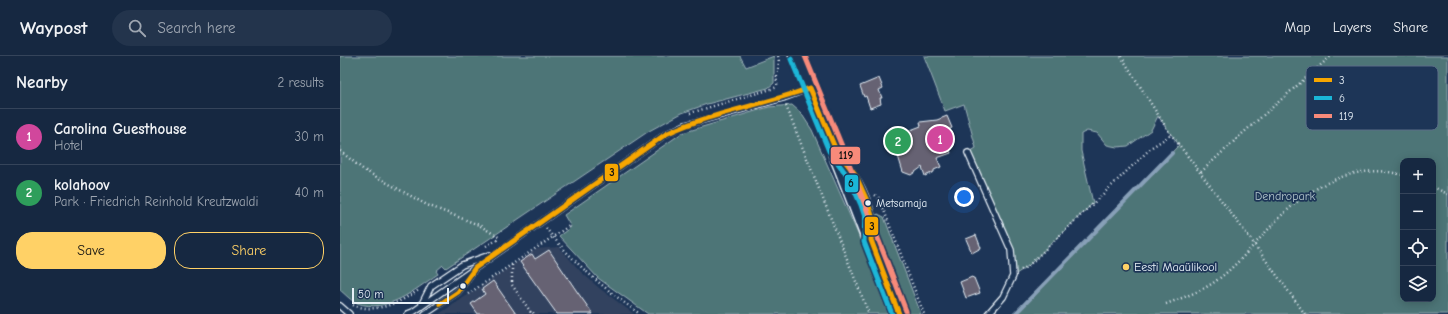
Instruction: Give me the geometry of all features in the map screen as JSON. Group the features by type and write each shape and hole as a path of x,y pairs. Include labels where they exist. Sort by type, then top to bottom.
{"main road":[{"path":"797,56 899,314"}],"lane":[{"path":"408,314 673,131 685,125 783,98 810,88"},
{"path":"968,153 1011,250 1013,276 1003,297 988,314"},
{"path":"421,306 432,286 462,265 498,252"},
{"path":"425,314 458,292 475,268"},
{"path":"340,306 350,314"}],"path":[{"path":"778,56 780,62 776,82 869,314"},
{"path":"1121,56 1171,135 1201,172 1305,314"},
{"path":"1320,66 1331,56"},
{"path":"1201,172 1306,78"},
{"path":"1013,276 1028,266 1152,146 1171,135"},
{"path":"340,151 370,174 427,204 479,225 500,238"},
{"path":"1166,304 1213,283 1230,269 1281,217 1304,196 1329,181 1350,174 1371,171 1388,171 1400,174"},
{"path":"1436,188 1448,194"},
{"path":"541,222 553,237 605,289 640,314"},
{"path":"463,295 469,294 569,226"},
{"path":"512,265 512,285 532,313"}],"shaded area":[{"path":"559,247 581,272 599,288 634,314 439,314 537,249"}],"green space":[{"path":"340,56 740,56 746,67 774,56 774,83 768,88 707,104 682,113 649,131 446,268 443,265 436,271 438,274 410,293 390,303 368,306 355,302 340,290"},
{"name":"Dendropark","path":"924,56 1448,56 1448,314 1015,314 1179,145 1158,116 1151,130 1128,146 1117,147 1107,145 1097,133 1087,131 1081,134 1081,151 1093,203 1028,266 1013,276 1011,250 968,153 976,148 964,104 945,111"},
{"path":"792,105 801,113 812,130 858,234 888,314 648,314 598,278 559,236 571,227 564,215 682,133 769,107"},
{"path":"878,214 884,217 921,314 907,314 883,251 875,216"}],"building":[{"path":"879,78 883,88 879,90 882,98 880,98 881,104 870,108 866,96 864,97 860,86"},
{"path":"947,116 952,128 943,132 951,153 937,158 941,167 925,176 922,167 911,175 903,172 898,152 913,146 908,131 921,126 920,122 937,120"},
{"path":"976,235 981,248 972,253 966,239"},
{"path":"549,250 593,314 557,314 520,262 532,254 535,259"},
{"path":"972,277 974,278 980,293 966,298 960,282"},
{"path":"493,281 516,314 478,314 471,304 485,294 482,289"}],"waterway":[{"path":"1015,314 1172,153"}],"transit line":[{"name":"119","path":"805,56 850,166 906,311"},
{"name":"6","path":"791,59 829,151 849,178 861,205 865,217 864,242 892,314"},
{"name":"3","path":"810,88 835,148 855,174 868,203 872,216 871,240 899,314"},
{"name":"3","path":"440,304 458,292 475,268 666,134 700,120 810,88"}],"place":[{"name":"Carolina Guesthouse","path":"940,139"},
{"name":"kolahoov","path":"898,141"},
{"name":"Metsamaja","path":"868,203"},
{"name":"Eesti Maaülikool","path":"1126,267"}]}
